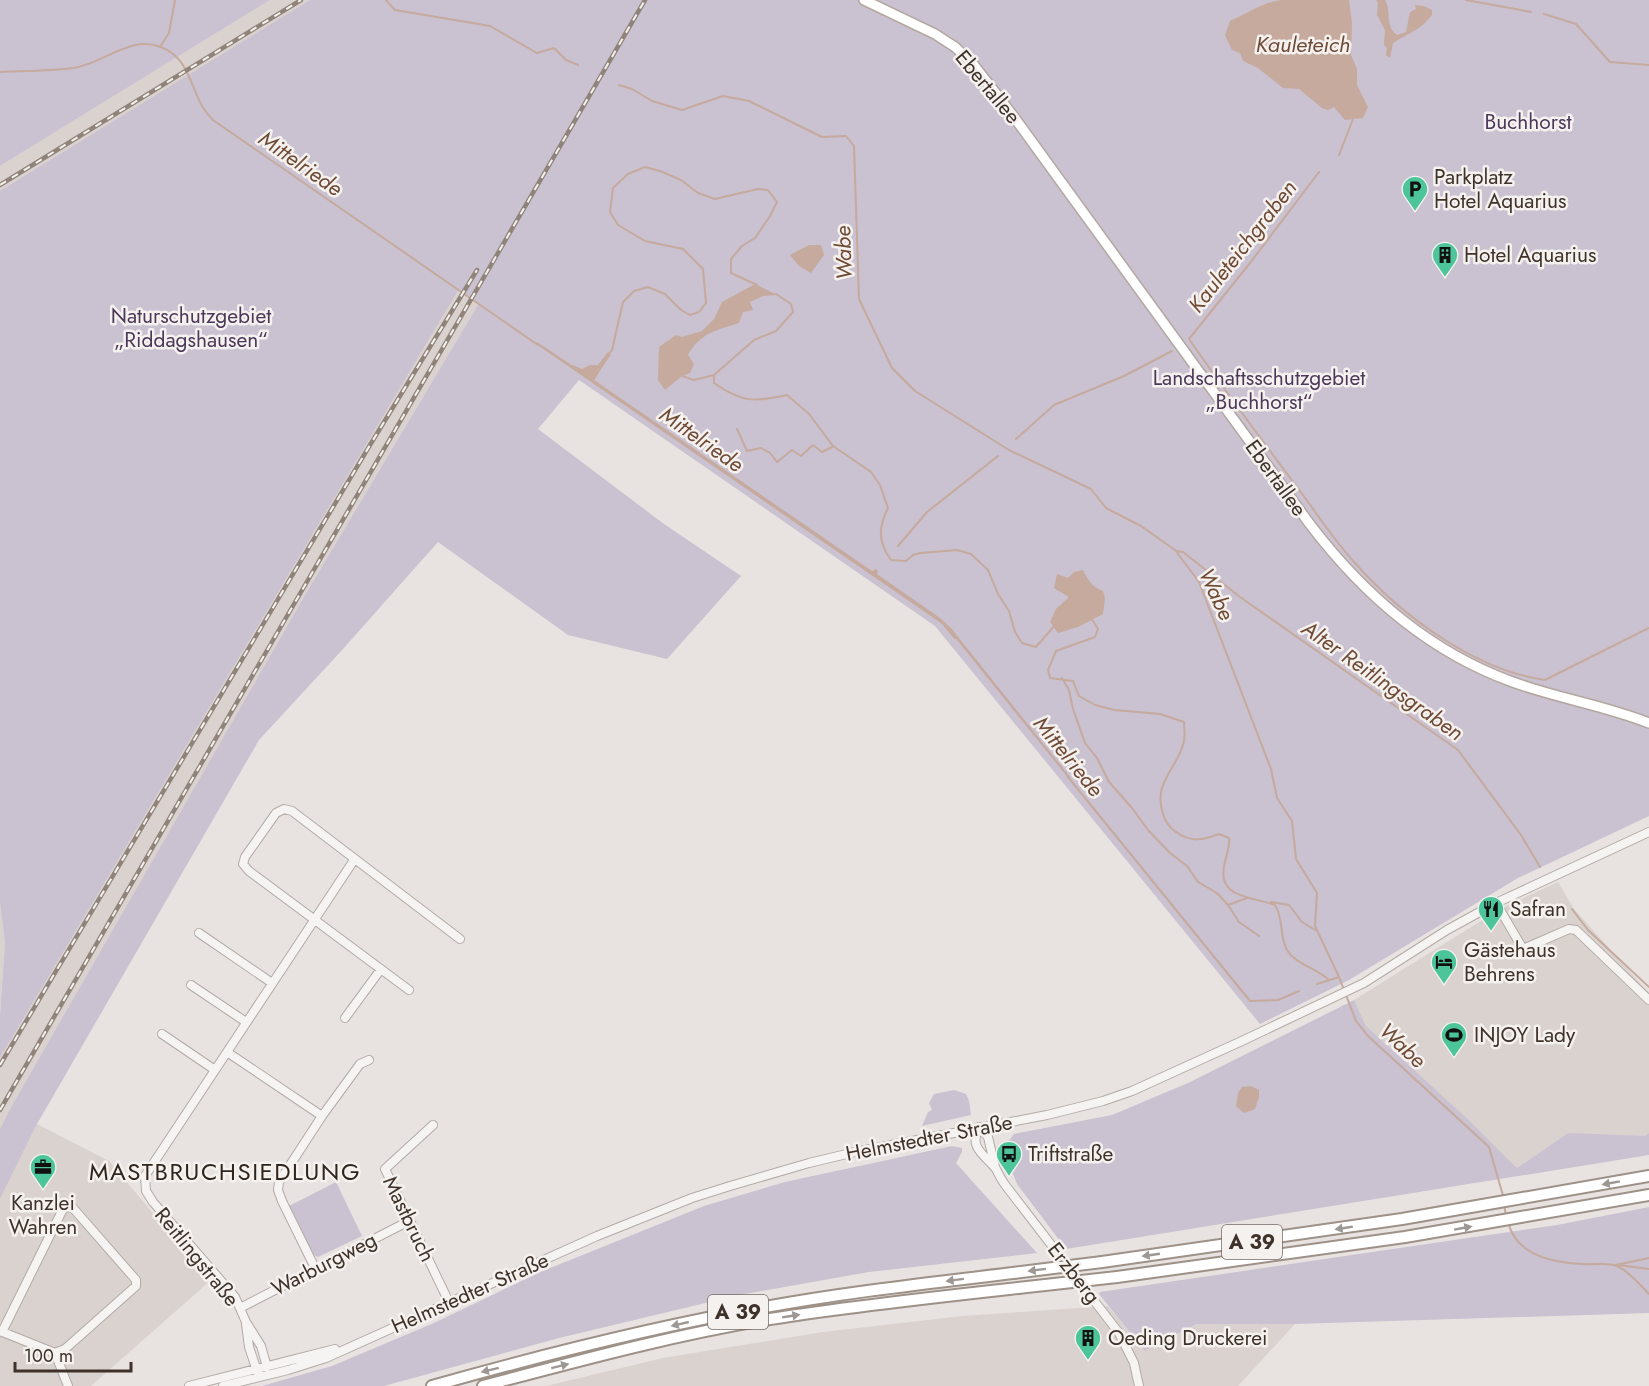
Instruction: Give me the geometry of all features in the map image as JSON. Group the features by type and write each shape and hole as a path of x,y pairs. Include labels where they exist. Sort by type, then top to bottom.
{"highway":[{"name":"A 39","path":"432,1386 626,1336 754,1309 847,1294 1102,1262 1402,1219 1649,1176"},
{"name":"A 39","path":"483,1386 629,1349 768,1320 849,1308 1117,1277 1405,1238 1649,1195"}],"main road":[{"name":"Ebertallee","path":"864,0 944,39 974,64 1309,523 1338,560 1375,598 1426,638 1483,670 1511,681 1615,710 1649,723"}],"street":[{"path":"409,990 249,871 243,864 245,857 276,813 284,809 292,812 460,939"},
{"name":"Helmstedter Straße","path":"223,1386 326,1358 348,1346 430,1312 597,1236 692,1198 809,1163 918,1138 1065,1111 1122,1094 1299,1015 1364,983 1496,903 1649,832"},
{"name":"Reitlingstraße","path":"267,1367 261,1346 226,1286 153,1202 145,1186 148,1170 354,860"},
{"path":"1496,903 1523,949 1569,929 1576,930 1649,1000"},
{"path":"198,933 272,983"},
{"path":"345,1018 381,969"},
{"path":"191,985 246,1022"},
{"path":"162,1034 214,1070"},
{"path":"227,1052 322,1116"},
{"path":"315,1268 282,1201 278,1190 279,1182 322,1116 360,1064 369,1060"},
{"name":"Mastbruch","path":"433,1125 385,1169 446,1296"},
{"name":"Erzberg","path":"995,1168 988,1137 980,1127 975,1134 976,1144 982,1155 995,1168 1006,1186 1119,1333 1131,1355 1139,1386"},
{"path":"69,1206 136,1280 136,1286 65,1349 55,1353 1,1331 63,1209 69,1206"},
{"name":"Warburgweg","path":"240,1308 409,1221"},
{"name":"Reitlingstraße","path":"246,1322 255,1370 261,1377"},
{"name":"Helmstedter Straße","path":"189,1386 348,1346"},
{"path":"55,1353 68,1386"},
{"path":"261,1377 267,1367"}],"shaded area":[{"path":"270,0 311,0 0,192 0,166"},
{"path":"631,0 570,150 305,595 0,1129 0,1058"},
{"path":"1558,882 1574,909 1649,993 1649,1141 1568,1133 1517,1168 1472,1123 1366,1026 1354,1000 1500,909"},
{"path":"0,902 5,943 0,1015"},
{"path":"37,1124 109,1161 210,1281 91,1386 0,1386 0,1199"},
{"path":"1108,1306 1145,1351 1196,1324 1295,1324 1238,1386 546,1386 663,1358 823,1332 962,1316"}],"green space":[{"path":"0,0 270,0 0,166"},
{"name":"Landschaftsschutzgebiet „Buchhorst“","path":"310,0 1649,0 1649,816 1518,878 1349,980 1260,1024 935,626 579,380 538,429 664,524 741,576 667,659 568,635 438,542 259,740 37,1124 0,1199 0,1129 13,1104 305,595 479,303 459,289 0,1058 0,1015 5,943 0,902 0,191"},
{"path":"1354,1000 1366,1026 1472,1123 1517,1168 1568,1133 1645,1136 1649,1133 1649,1155 1066,1249 1017,1184 1003,1148 1014,1134 1112,1115 1188,1083"},
{"path":"954,1090 966,1094 971,1115 922,1126 928,1112 932,1110 929,1103 934,1094"},
{"path":"952,1146 962,1148 956,1163 1037,1253 869,1272 739,1295 559,1338 384,1386 262,1386 332,1366 434,1323 538,1273 704,1206 785,1182"},
{"path":"336,1182 362,1236 318,1257 308,1248 289,1206"},
{"path":"1649,1207 1649,1313 1295,1324 1196,1324 1145,1351 1099,1294 1100,1292 1557,1225"}],"water":[{"name":"Kauleteich","path":"1281,0 1349,0 1352,24 1351,55 1357,69 1357,85 1368,107 1363,118 1345,120 1334,107 1328,110 1322,108 1299,89 1283,88 1258,68 1243,61 1240,53 1232,50 1225,35 1230,21 1261,6"},
{"path":"1376,0 1385,0 1389,23 1397,35 1406,32 1410,12 1416,9 1415,5 1432,10 1432,15 1424,24 1393,43 1390,58 1386,55 1385,30 1377,15"},
{"path":"809,245 821,245 824,255 811,273 799,266 790,255"},
{"path":"755,284 777,295 763,296 750,302 753,310 743,312 739,323 710,333 698,342 688,355 694,364 690,373 682,376 665,390 658,380 659,347 676,335 682,337 702,331 714,319 722,302"},
{"path":"537,342 570,364 582,369 590,365 598,365 608,352 611,355 594,380 872,571 876,569 877,574 940,618 951,628 1070,777 1069,779 949,630 536,344"},
{"path":"1083,570 1090,582 1103,591 1105,598 1103,614 1078,627 1058,633 1050,622 1056,609 1069,597 1054,588 1057,574 1068,578 1074,572"},
{"path":"1251,1086 1259,1090 1259,1097 1255,1109 1244,1113 1236,1106 1238,1093 1242,1087"}],"waterway":[{"path":"160,47 169,33 175,0"},
{"name":"Wabe","path":"386,0 395,10 490,26 537,53 554,48 566,60 578,65"},
{"name":"Kauleteichgraben","path":"1466,0 1531,12"},
{"name":"Kauleteichgraben","path":"1544,14 1576,24 1610,62 1649,65"},
{"name":"Mittelriede","path":"0,72 74,68 136,45 148,44 160,47 173,54 183,65 202,106 213,120 538,345"},
{"name":"Wabe","path":"619,85 632,89 652,101 682,110 723,96 749,101 822,137 846,136 854,146 859,299 892,368 915,391 1009,450 1091,489 1106,508 1141,526 1175,550 1199,582 1271,769 1277,798 1292,821 1296,859 1317,893 1315,926 1339,977 1356,1021 1368,1036 1489,1147 1504,1199"},
{"name":"Kauleteichgraben","path":"1339,155 1353,116"},
{"path":"608,355 612,350 623,302 634,291 648,287 665,294 681,310 690,315 699,312 706,303 703,269 683,249 645,241 618,225 610,212 613,188 628,174 645,167 660,171 681,180 698,193 715,199 758,189 768,190 777,202 770,216 755,238 742,246 731,259 731,273 757,285"},
{"path":"1319,172 1189,339 1228,393 1331,534 1373,583 1417,620 1466,652 1492,665 1545,680 1649,628"},
{"path":"682,376 694,380 714,375 754,340 776,331 793,312 791,304 776,294"},
{"name":"Kauleteichgraben","path":"1016,439 1054,405 1124,376 1172,351"},
{"path":"714,375 714,383 741,397 757,400 787,395 809,414 833,446 871,472 880,485 888,508 882,522 881,535 891,560 906,561 913,555 921,553 957,550 971,554 988,570 1022,643 1036,647 1055,625"},
{"path":"737,429 747,451 761,448 770,453 777,462 792,450 801,456 813,445 822,452 832,447"},
{"name":"Kauleteichgraben","path":"898,546 927,512 998,456"},
{"name":"Alter Reitlingsgraben","path":"1176,551 1183,552 1240,597 1458,750 1521,835 1540,867"},
{"path":"1091,618 1098,629 1095,637 1056,651 1048,670 1050,678 1073,681 1079,696 1095,705 1114,710 1160,714 1184,722 1184,742 1166,778 1161,794 1166,821 1169,826 1187,838 1202,839 1219,834 1229,838 1223,874 1225,883 1237,894 1275,905 1280,916 1287,950 1301,963 1329,980"},
{"name":"Mittelriede","path":"945,626 955,638"},
{"path":"1062,678 1069,690 1085,743 1097,758 1109,782 1148,830 1170,853 1187,866 1198,882 1217,893 1228,905 1247,898"},
{"name":"Mittelriede","path":"1068,777 1250,1001 1278,1000 1299,991"},
{"path":"1271,902 1289,905 1302,922 1317,931"},
{"path":"1228,905 1239,922 1259,936"},
{"name":"Alter Reitlingsgraben","path":"1572,909 1588,930 1649,987"},
{"name":"Mittelriede","path":"1317,984 1339,977"},
{"name":"Wabe","path":"1504,1204 1506,1216"},
{"name":"Wabe","path":"1508,1222 1512,1233 1527,1250 1560,1262 1617,1266 1649,1294"},
{"path":"1616,1265 1649,1258"},
{"path":"1618,1265 1649,1269"}],"railway":[{"path":"0,185 301,0"},
{"path":"0,1110 645,0"},
{"path":"0,1065 477,270"}],"place":[{"name":"Parkplatz Hotel Aquarius","path":"1415,212"},
{"name":"Hotel Aquarius","path":"1445,278"},
{"name":"Safran","path":"1491,932"},
{"name":"Gästehaus Behrens","path":"1444,985"},
{"name":"INJOY Lady","path":"1454,1058"},
{"name":"Triftstraße","path":"1009,1177"},
{"name":"Kanzlei Wahren","path":"43,1190"},
{"name":"Oeding Druckerei","path":"1088,1361"}],"district":[{"name":"MASTBRUCHSIEDLUNG","path":"225,1172"}],"park label":[{"name":"Buchhorst","path":"1528,122"},
{"name":"Naturschutzgebiet „Riddagshausen“","path":"191,328"}]}
